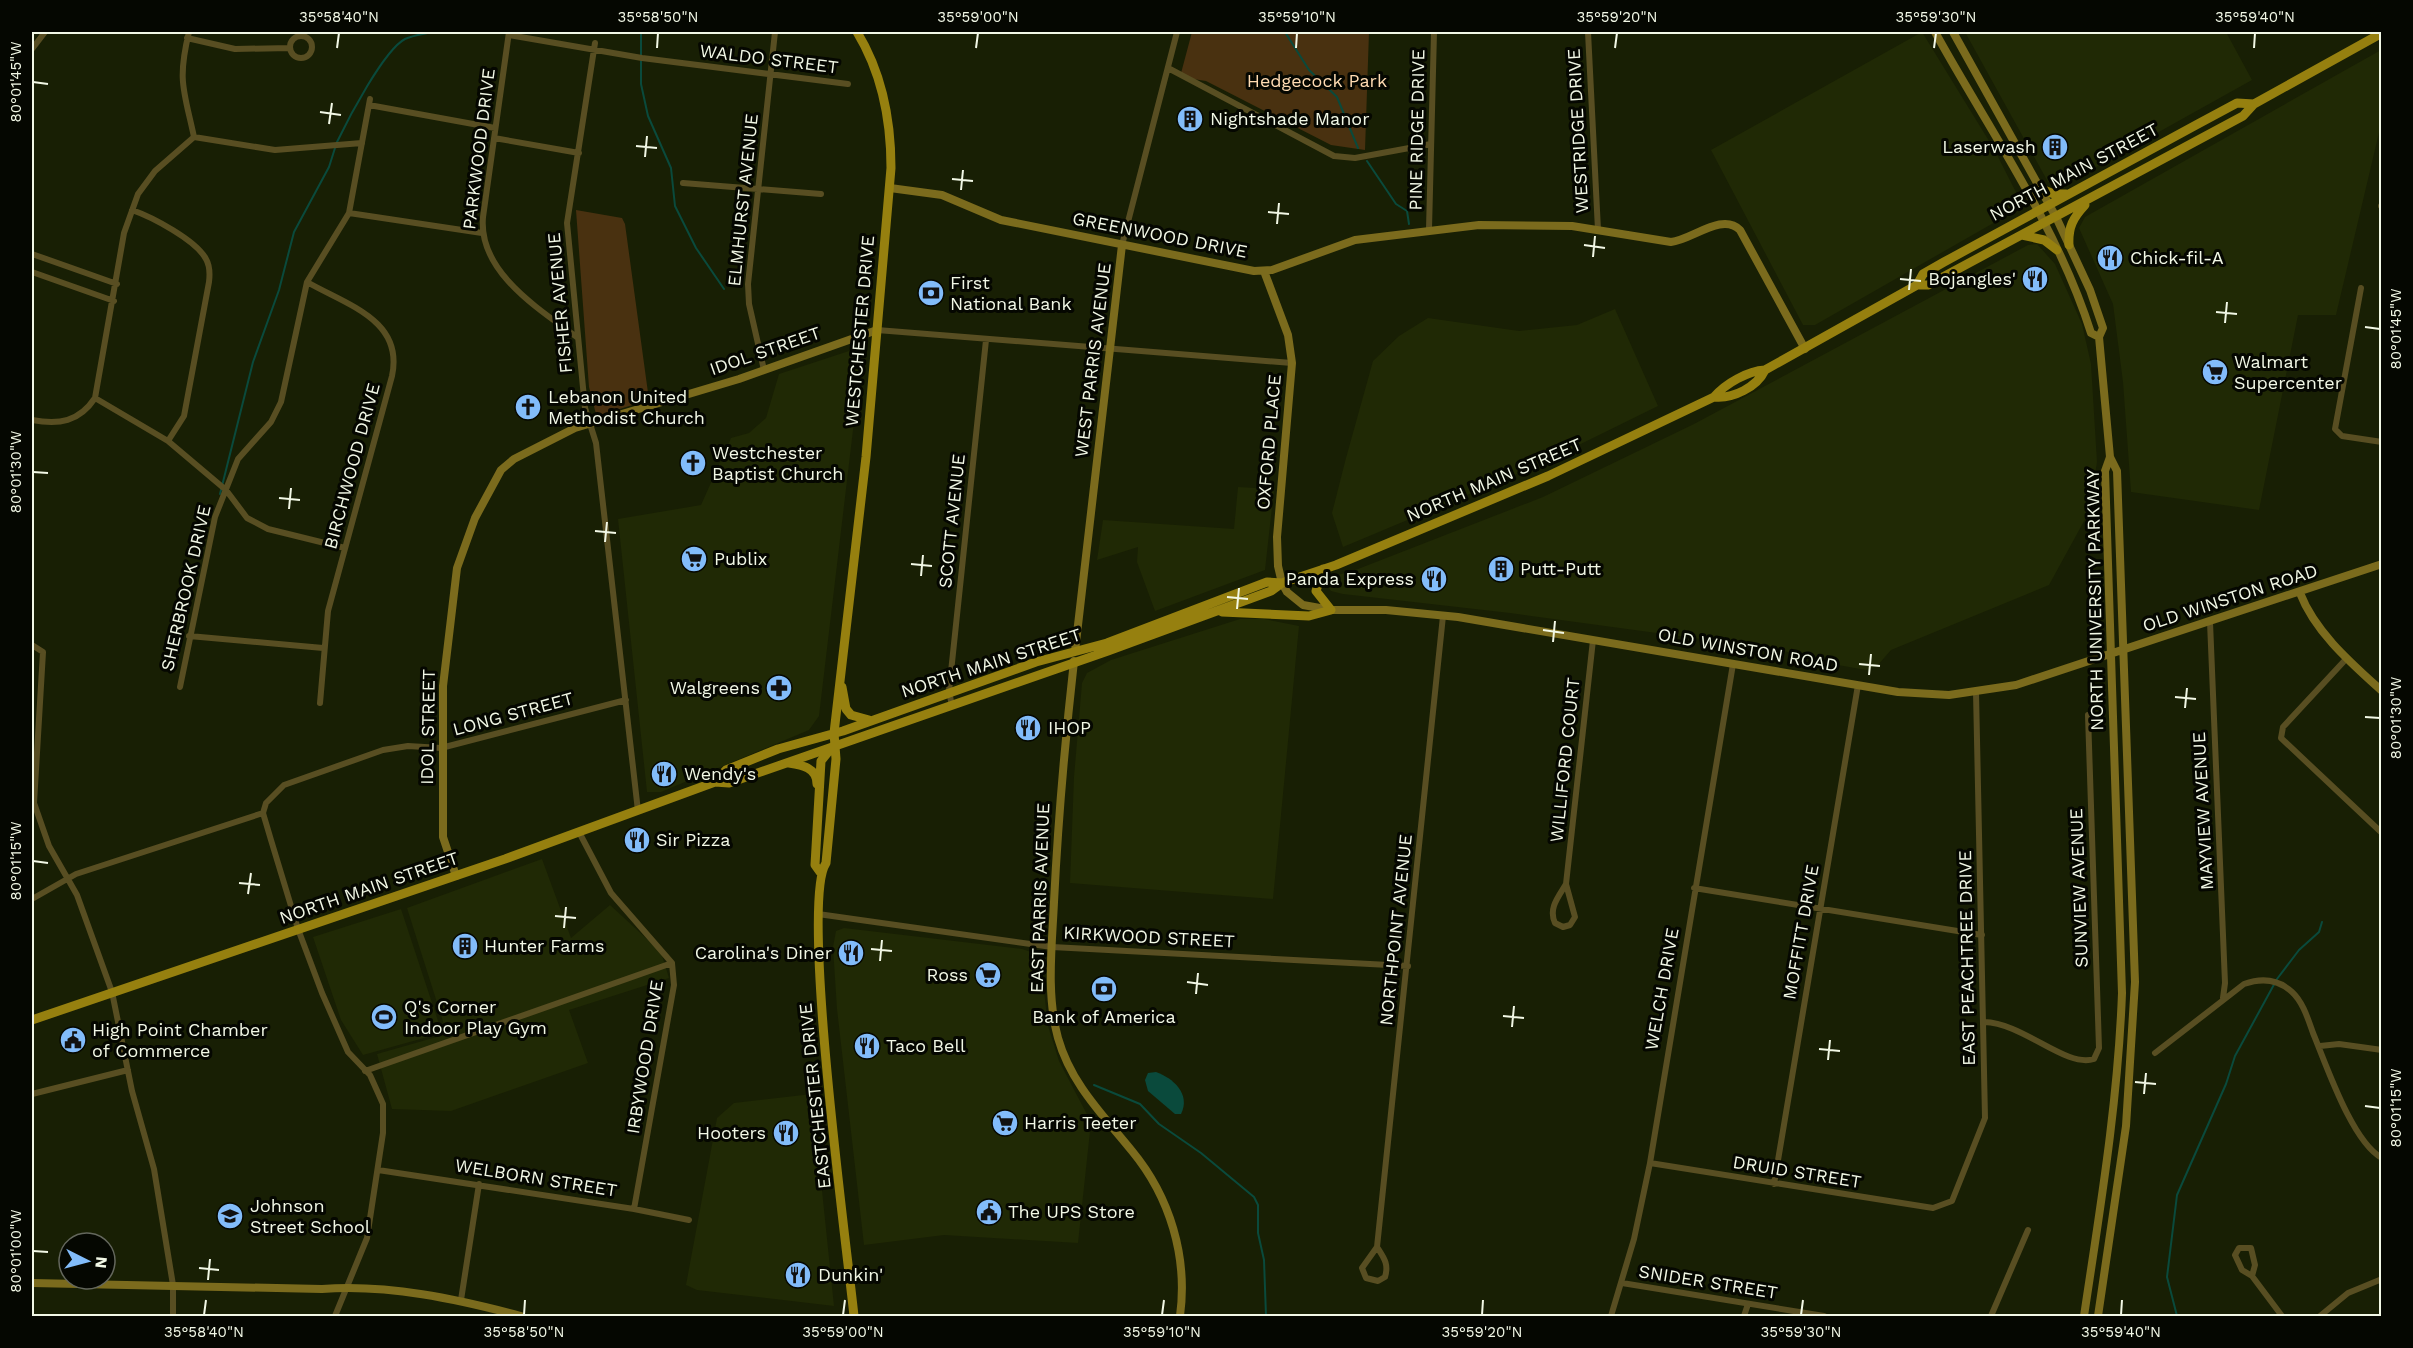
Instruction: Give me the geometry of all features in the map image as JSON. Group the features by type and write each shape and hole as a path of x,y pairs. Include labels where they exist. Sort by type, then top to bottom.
{"main road":[{"name":"WESTCHESTER DRIVE","path":"833,746 855,566 890,188 891,147 885,100 869,56 857,32"},
{"name":"NORTH MAIN STREET","path":"32,1020 456,876 715,782 729,783 1108,651 1271,591 1282,583 1323,569 1548,476 1714,396 1728,384 1805,349 1917,285 1928,285 2091,199 2243,116 2254,104 2382,33"},
{"name":"NORTH MAIN STREET","path":"1917,285 1923,274 2037,210 2237,103 2254,104"},
{"path":"2041,189 2055,195 2068,194"},
{"path":"2069,245 2068,231 2072,220 2091,199"},
{"path":"2019,235 2044,240 2057,250"},
{"path":"1943,277 1944,262"},
{"path":"1714,396 1727,398 1761,380 1761,370"},
{"path":"1727,398 1728,384"},
{"path":"1214,611 1308,616 1331,610 1316,591 1323,569"},
{"name":"NORTH MAIN STREET","path":"715,782 726,770 797,743 834,733 950,691 1107,643 1268,582 1282,583"},
{"path":"842,661 846,709 856,718 874,719"},
{"name":"EASTCHESTER DRIVE","path":"820,872 815,865 821,761 833,746"},
{"name":"EASTCHESTER DRIVE","path":"833,746 836,759 826,863 820,872 818,914 828,1073 854,1317"},
{"path":"786,763 804,765 815,773 818,804"}],"street":[{"path":"32,49 45,32"},
{"name":"ELMHURST AVENUE","path":"764,370 748,294 775,32"},
{"name":"WEST PARRIS AVENUE","path":"1074,661 1122,245 1177,32"},
{"name":"PINE RIDGE DRIVE","path":"1429,229 1434,32"},
{"name":"WESTRIDGE DRIVE","path":"1588,32 1598,230"},
{"path":"1935,32 2044,223 2072,278 2091,333 2099,337"},
{"path":"1953,32 2056,217 2099,314 2103,328 2099,337 2110,457"},
{"name":"WALDO STREET","path":"509,33 771,75 848,84"},
{"name":"PARKWOOD DRIVE","path":"509,33 495,128 482,233 483,242 516,289 578,338"},
{"path":"194,137 181,85 183,53 188,35 235,49 290,48"},
{"name":"FISHER AVENUE","path":"595,47 567,223 578,338 589,424 596,443 638,811"},
{"path":"1168,68 1334,156 1354,158 1431,144"},
{"name":"SHERBROOK DRIVE","path":"180,687 215,517 238,459 271,422 281,402 307,282 349,213 369,102 495,128"},
{"path":"194,137 276,150 362,143"},
{"path":"32,420 69,421 78,417 95,398 117,284 124,233 138,194 155,171 194,137"},
{"path":"494,138 579,153"},
{"path":"683,183 821,194"},
{"name":"GREENWOOD DRIVE","path":"890,188 942,195 1001,220 1264,271 1355,240 1429,229 1520,223 1598,230 1666,242 1688,238 1724,223 1731,224 1740,230 1805,349"},
{"path":"132,210 154,219 180,236 202,252 209,265 209,282 184,416 168,441"},
{"path":"349,213 482,233"},
{"path":"32,254 117,284"},
{"name":"OXFORD PLACE","path":"1264,271 1288,335 1292,363 1277,537 1278,566 1282,583"},
{"path":"32,272 114,301"},
{"name":"BIRCHWOOD DRIVE","path":"307,282 377,322 394,346 392,376 328,611 322,648 320,703"},
{"path":"2361,288 2335,429 2342,436 2382,442"},
{"name":"IDOL STREET","path":"456,876 443,837 441,748 443,686 457,568 475,518 501,470 514,459 574,428 764,370 877,330 1292,363"},
{"name":"SCOTT AVENUE","path":"952,706 950,691 986,340"},
{"path":"95,398 168,441 226,490 247,518 268,529 345,548"},
{"name":"NORTH UNIVERSITY PARKWAY","path":"2098,1317 2126,1126 2135,982 2117,471 2110,457"},
{"name":"NORTH UNIVERSITY PARKWAY","path":"2084,1317 2112,1131 2120,1047 2121,935 2105,471 2110,457"},
{"name":"OLD WINSTON ROAD","path":"1282,583 1287,592 1303,605 1331,610 1386,610 1443,616 1921,695 1976,692 2016,685 2382,564"},
{"path":"2300,592 2307,610 2347,658 2382,691"},
{"name":"NORTHPOINT AVENUE","path":"1377,1247 1385,1258 1387,1268 1385,1277 1374,1281 1366,1278 1362,1268 1377,1247 1443,616"},
{"name":"MAYVIEW AVENUE","path":"2210,622 2224,949 2223,998"},
{"path":"189,636 322,648"},
{"name":"WILLIFORD COURT","path":"1566,884 1554,903 1552,913 1555,923 1563,927 1570,925 1575,917 1566,884 1593,640"},
{"path":"33,646 43,652 34,803 49,846 77,895 112,992 128,1070 154,1169 173,1285 173,1317"},
{"path":"2347,658 2283,727 2281,738 2382,833"},
{"name":"EAST PARRIS AVENUE","path":"1074,661 1059,807 1052,946 1052,999 1058,1037 1078,1084 1137,1158 1165,1204 1175,1232 1180,1262 1182,1299 1180,1317"},
{"name":"WELCH DRIVE","path":"1611,1317 1622,1283 1650,1163 1694,888 1734,664"},
{"name":"MOFFITT DRIVE","path":"1774,1184 1858,685"},
{"name":"EAST PEACHTREE DRIVE","path":"1939,1208 1952,1201 1985,1118 1976,692"},
{"name":"LONG STREET","path":"263,813 266,804 280,788 383,750 408,746 441,748 626,700"},
{"name":"SUNVIEW AVENUE","path":"1984,1022 1998,1022 2015,1027 2058,1052 2085,1062 2094,1059 2099,1048 2088,715"},
{"path":"32,899 76,874 263,813 298,929 322,993 348,1052 365,1071 383,1104 383,1133 367,1238 335,1317"},
{"name":"IRBYWOOD DRIVE","path":"579,832 611,893 672,963 674,985 634,1209"},
{"path":"1694,888 1982,935"},
{"name":"KIRKWOOD STREET","path":"818,914 1052,946 1408,966"},
{"path":"365,1071 672,963"},
{"path":"2155,1053 2223,998 2244,984 2269,980 2282,985 2299,1000 2357,1130 2366,1145 2382,1158"},
{"path":"2320,1046 2339,1044 2382,1050"},
{"path":"32,1094 128,1070"},
{"name":"DRUID STREET","path":"1650,1163 1939,1208"},
{"name":"WELBORN STREET","path":"378,1170 479,1184 689,1220"},
{"path":"461,1300 479,1184"},
{"path":"1991,1317 2028,1230"},
{"path":"2252,1276 2254,1254 2251,1248 2239,1248 2235,1255 2238,1264 2252,1276 2282,1317"},
{"path":"2320,1317 2348,1293 2382,1279"},
{"path":"32,1283 321,1290 348,1287 461,1300 521,1317"},
{"name":"SNIDER STREET","path":"1622,1283 1824,1317"},
{"path":"1744,1317 1748,1304"}],"shaded area":[{"path":"1922,32 1994,149 2020,200 2018,209 1815,325 1803,325 1711,150"},
{"path":"1965,32 2226,32 2252,80 2062,186 2048,182"},
{"path":"2381,50 2381,124 2336,315 2298,315 2259,510 2131,492 2123,382 2113,304 2079,228 2085,217"},
{"path":"2037,244 2055,264 2082,324 2091,364 2097,462 2089,512 2049,585 1891,650 1877,666 1866,670 1821,662 1781,650 1510,613 1343,594 1331,591 1327,586 1328,578 1358,569 1543,497 1694,424 2028,245"},
{"path":"1615,309 1658,406 1534,467 1343,547 1332,513 1346,458 1373,361 1399,336 1428,318 1519,331 1577,325"},
{"path":"855,349 860,352 861,363 819,716 809,730 661,792 647,792 618,519 701,505 731,438 749,433 766,418 779,374"},
{"path":"1238,487 1274,489 1265,570 1155,611 1137,562 1138,547 1097,560 1103,520 1234,529"},
{"path":"1240,619 1264,619 1299,626 1273,899 1070,883 1074,777 1082,683 1087,673 1111,660"},
{"path":"542,859 571,938 610,905 661,952 669,978 569,1010 588,1063 451,1111 392,1109 377,1054 447,1034 407,908"},
{"path":"401,909 442,1033 363,1055 341,1020 313,937"},
{"path":"844,928 1022,949 1040,955 1048,1026 1059,1061 1091,1122 1078,1243 944,1235 864,1245 837,1009 833,947 836,931"},
{"path":"812,1094 834,1306 697,1290 686,1285 717,1118 734,1103"}],"green space":[{"name":"Hedgecock Park","path":"1192,32 1369,32 1365,150 1331,145 1206,81 1180,77"},
{"path":"576,210 622,218 625,224 649,400 603,414 596,414 589,387"}],"water":[{"path":"1156,1072 1168,1078 1179,1088 1184,1100 1181,1114 1175,1114 1148,1091 1145,1080 1148,1073"}],"waterway":[{"path":"337,142 367,86 396,46 405,39 432,32"},
{"path":"641,32 641,84 648,116 671,168 675,206 696,248 724,289"},
{"path":"1285,32 1309,70 1337,97 1358,148"},
{"path":"220,494 253,362 279,290 294,232 329,167 335,148"},
{"path":"1367,161 1396,204 1407,211 1409,224"},
{"path":"2177,1316 2167,1277 2177,1195 2226,1084 2235,1056 2277,979 2299,950 2319,932 2322,922"},
{"path":"1094,1085 1140,1104 1159,1124 1201,1153 1254,1197 1258,1205 1258,1233 1264,1260 1266,1316"}],"place":[{"name":"Nightshade Manor","path":"1190,119"},
{"name":"Laserwash","path":"2055,147"},
{"name":"Chick-fil-A","path":"2110,258"},
{"name":"Bojangles'","path":"2035,279"},
{"name":"First National Bank","path":"931,293"},
{"name":"Walmart Supercenter","path":"2215,372"},
{"name":"Lebanon United Methodist Church","path":"528,407"},
{"name":"Westchester Baptist Church","path":"693,463"},
{"name":"Publix","path":"694,559"},
{"name":"Putt-Putt","path":"1501,569"},
{"name":"Panda Express","path":"1434,579"},
{"name":"Walgreens","path":"779,688"},
{"name":"IHOP","path":"1028,728"},
{"name":"Wendy's","path":"664,774"},
{"name":"Sir Pizza","path":"637,840"},
{"name":"Hunter Farms","path":"465,946"},
{"name":"Carolina's Diner","path":"851,953"},
{"name":"Ross","path":"988,975"},
{"name":"Bank of America","path":"1104,989"},
{"name":"Q's Corner Indoor Play Gym","path":"384,1017"},
{"name":"High Point Chamber of Commerce","path":"73,1040"},
{"name":"Taco Bell","path":"867,1046"},
{"name":"Harris Teeter","path":"1005,1123"},
{"name":"Hooters","path":"786,1133"},
{"name":"The UPS Store","path":"989,1212"},
{"name":"Johnson Street School","path":"230,1216"},
{"name":"Dunkin'","path":"798,1275"}]}
